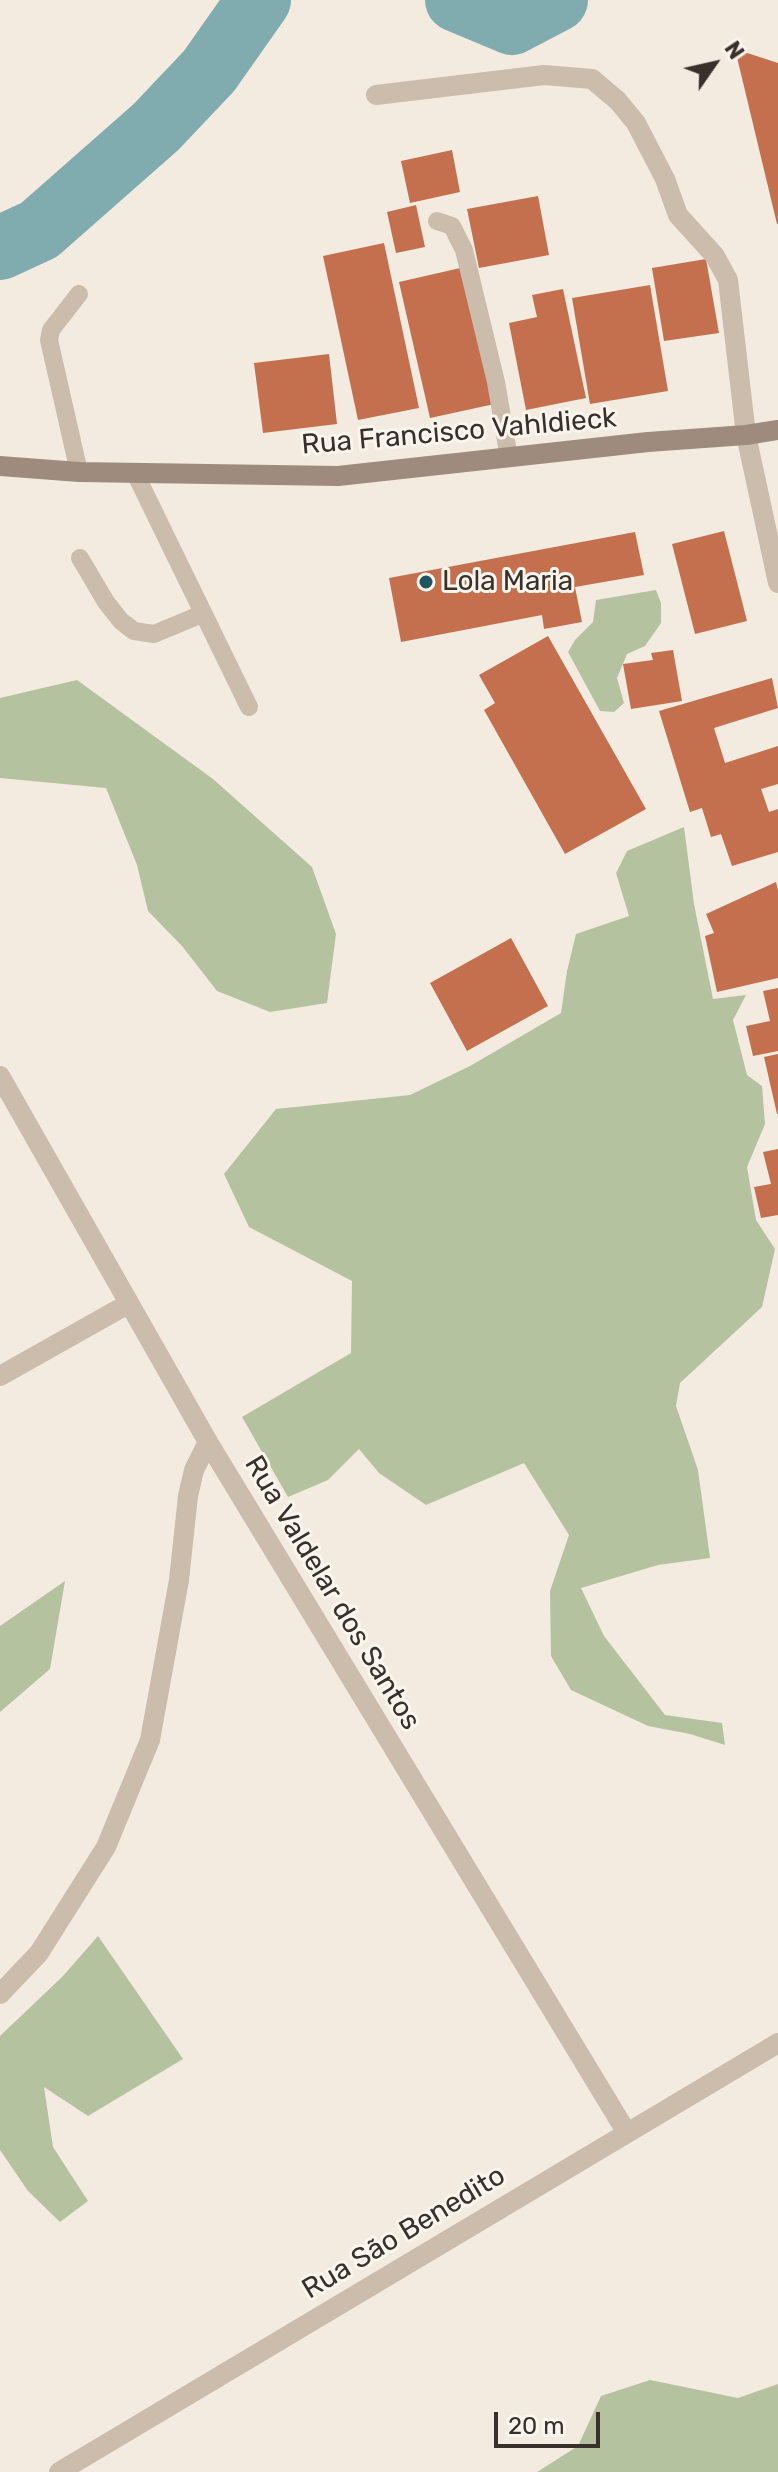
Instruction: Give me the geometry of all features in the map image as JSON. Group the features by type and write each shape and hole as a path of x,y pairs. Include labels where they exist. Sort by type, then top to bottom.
{"main road":[{"name":"Rua Francisco Vahldieck","path":"0,466 79,472 338,476 778,430"}],"street":[{"path":"376,95 544,75 592,79 618,101 646,137 678,215 715,256 728,280 746,435 778,583"},
{"name":"Rua Valdelar dos Santos","path":"0,1076 208,1442 627,2133"},
{"path":"0,1376 128,1304"},
{"path":"0,1994 39,1953 106,1847 150,1740 179,1580 188,1496 194,1470 208,1442"},
{"name":"Rua São Benedito","path":"59,2472 778,2043"}],"lane":[{"path":"437,221 452,226 464,250 496,382 509,458"},
{"path":"79,294 51,330 49,340 79,472"},
{"path":"135,473 249,707"},
{"path":"80,558 106,602 121,621 134,631 154,634 202,614"}],"green space":[{"path":"656,590 661,603 661,623 645,646 627,654 617,678 624,703 614,712 600,711 568,652 593,622 596,600"},
{"path":"77,680 213,779 312,867 336,934 327,1003 270,1012 217,991 182,946 148,911 137,865 106,788 0,778 0,698"},
{"path":"684,827 694,904 713,999 746,995 733,1020 747,1075 762,1086 765,1124 747,1167 756,1220 775,1249 762,1307 680,1383 676,1406 698,1470 710,1558 658,1565 581,1588 604,1636 665,1715 722,1723 725,1745 648,1726 571,1690 551,1656 550,1591 569,1535 524,1463 426,1505 379,1473 359,1449 328,1480 288,1497 242,1417 351,1353 352,1281 249,1227 224,1174 276,1109 410,1095 470,1066 561,1013 576,934 629,916 616,873 627,851"},
{"path":"65,1581 50,1669 0,1712 0,1626"},
{"path":"98,1936 183,2059 88,2116 44,2087 53,2147 88,2201 60,2222 28,2191 0,2150 0,2036 63,1976"},
{"path":"650,2380 738,2398 778,2384 778,2472 537,2472 578,2446 601,2396"}],"building":[{"path":"735,49 778,63 778,224 777,224"},
{"path":"452,150 460,192 410,203 401,161"},
{"path":"538,196 549,255 479,268 467,209"},
{"path":"416,205 425,247 396,253 387,212"},
{"path":"384,243 419,408 358,420 323,256"},
{"path":"706,259 719,333 664,341 652,268"},
{"path":"469,266 499,403 430,418 399,282"},
{"path":"650,285 668,391 590,404 572,298"},
{"path":"563,289 586,398 526,410 509,323 537,317 532,295"},
{"path":"329,354 337,424 263,433 254,363"},
{"path":"724,531 747,621 695,634 672,544"},
{"path":"635,532 644,575 575,587 582,622 544,629 542,615 401,642 389,578"},
{"path":"548,636 646,809 565,854 484,710 495,703 479,675"},
{"path":"673,650 682,701 631,709 623,664 653,660 651,653"},
{"path":"772,678 778,708 714,728 725,763 778,746 778,784 761,789 769,812 778,809 778,852 732,866 721,834 711,837 702,808 690,812 659,711"},
{"path":"776,882 778,978 717,992 705,936 714,933 706,914"},
{"path":"511,938 548,1006 467,1051 430,983"},
{"path":"778,988 778,1051 753,1056 746,1026 770,1021 763,991"},
{"path":"778,1054 778,1114 777,1114 764,1057"},
{"path":"778,1149 778,1215 761,1218 754,1187 771,1184 763,1152"}],"waterway":[{"path":"0,248 39,230 156,127 209,71 259,0"},
{"path":"457,0 512,23 556,0"}],"place":[{"name":"Lola Maria","path":"426,582"}]}
